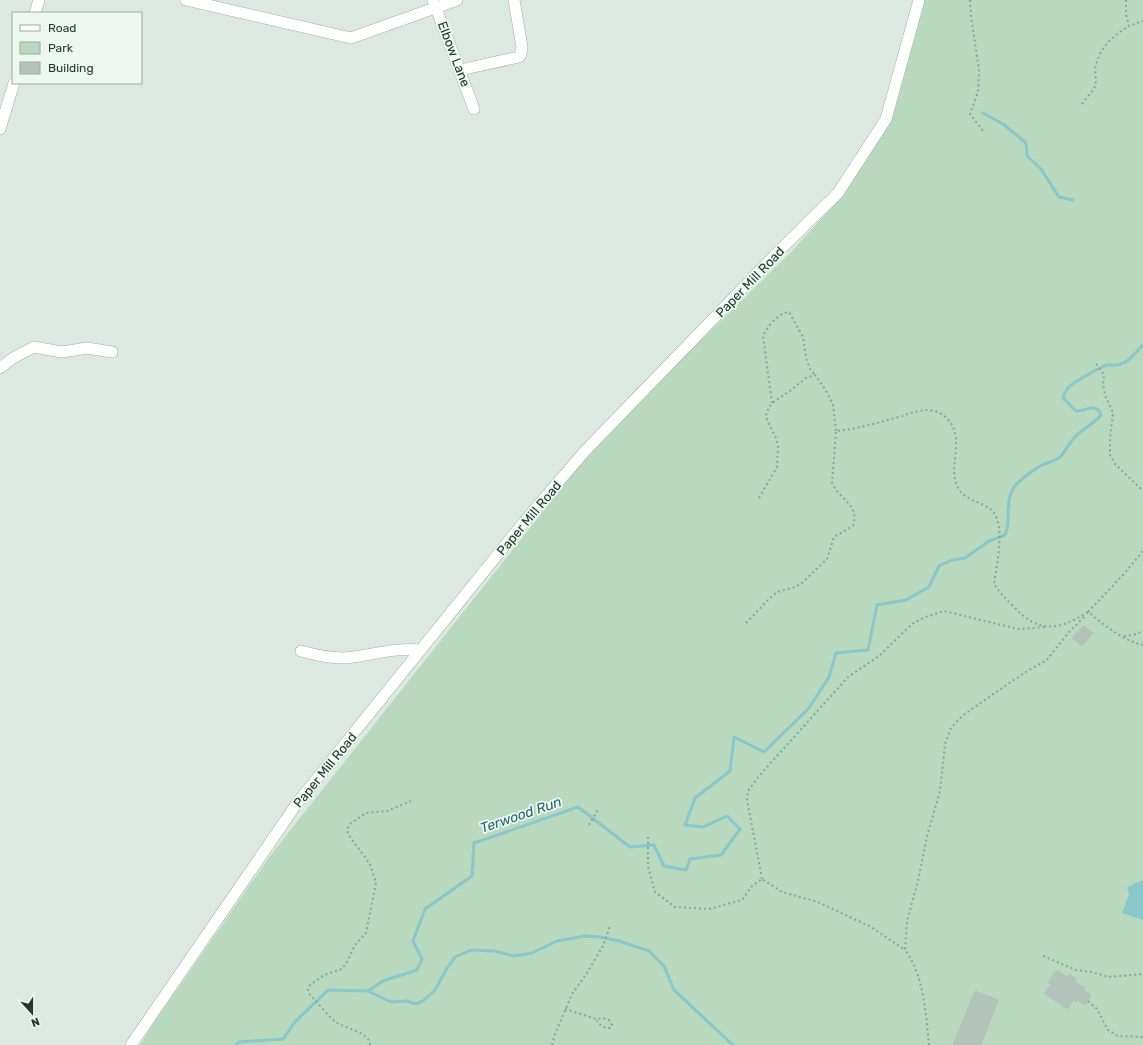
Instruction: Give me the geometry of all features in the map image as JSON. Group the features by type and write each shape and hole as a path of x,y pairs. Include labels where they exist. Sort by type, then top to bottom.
{"street":[{"path":"35,12 39,0"},
{"path":"186,0 351,38 435,4 458,0"},
{"path":"460,70 519,57 522,47 514,0"},
{"name":"Paper Mill Road","path":"131,1045 298,802 524,522 585,451 773,257 838,193 886,119 919,0"},
{"name":"Elbow Lane","path":"435,4 474,109"},
{"path":"0,129 14,84"},
{"path":"0,368 13,358 34,347 62,352 87,348 112,352"},
{"path":"301,651 326,657 344,658 398,649 421,650"}],"path":[{"path":"970,0 979,70 978,92 970,114 984,132"},
{"path":"1126,0 1126,14 1129,26"},
{"path":"1082,104 1095,86 1095,66 1098,58 1110,39 1129,26 1143,20"},
{"path":"746,623 769,598 777,592 795,588 827,560 834,537 853,526 856,519 854,511 834,489 832,483 836,431 833,404 825,388 810,369 806,358 803,337 789,312 783,312 766,329 763,336 772,403"},
{"path":"1096,364 1104,375 1103,384 1105,395 1113,413 1110,438 1110,455 1115,464 1143,491"},
{"path":"759,498 777,467 778,446 776,438 767,420 766,413 772,403 806,378 815,375"},
{"path":"836,431 852,429 916,411 929,410 947,416 953,427 956,440 954,469 956,482 961,492 967,497 991,509 998,520 1000,528 994,584 999,592 1027,620 1046,627"},
{"path":"905,950 907,921 918,881 927,836 940,791 945,744 951,728 967,712 1024,673 1047,660 1069,632 1123,576 1143,551"},
{"path":"929,1045 923,998 911,959 905,950 866,924 818,902 782,892 762,879 747,800 748,791 759,776 848,677 879,656 912,624 923,618 944,611 1018,629 1067,624 1088,612"},
{"path":"1088,612 1104,625 1123,637 1143,645"},
{"path":"1123,637 1143,631"},
{"path":"370,1045 371,1043 367,1036 335,1022 310,995 308,990 310,985 324,975 342,969 355,945 366,933 376,883 370,864 348,834 347,829 351,823 366,813 387,811 411,801"},
{"path":"589,824 599,808"},
{"path":"648,837 648,866 655,892 675,907 709,909 742,900 752,886 762,879"},
{"path":"552,1045 555,1034 572,994 603,946 610,926"},
{"path":"1043,956 1076,970 1109,976 1143,974"},
{"path":"1088,1001 1096,1009 1108,1030 1118,1036 1143,1037"},
{"path":"566,1009 596,1019 603,1018 609,1020 612,1025 610,1028 604,1028 596,1019"}],"green space":[{"path":"924,0 1143,0 1143,1045 140,1045 153,1024 273,852 575,471 660,380 791,252 843,195 892,119"}],"water":[{"path":"1143,880 1143,920 1122,913 1129,895 1127,887"}],"building":[{"path":"1083,626 1093,633 1082,646 1072,638"},
{"path":"1057,970 1067,977 1070,974 1076,979 1074,981 1085,988 1083,990 1091,995 1085,1005 1077,1000 1076,1002 1073,1000 1067,1009 1044,993 1051,985 1048,982"},
{"path":"975,991 998,1000 981,1045 953,1045"}],"waterway":[{"path":"983,113 1003,124 1026,143 1027,156 1041,169 1059,197 1073,200"},
{"name":"Terwood Run","path":"236,1045 239,1042 283,1039 295,1022 328,990 368,991 383,981 417,970 422,959 413,941 425,909 472,876 474,843 578,807 630,847 654,845 664,866 686,870 690,859 721,855 740,829 727,816 703,827 685,825 695,798 730,771 734,737 764,752 809,708 829,677 836,653 868,650 877,605 906,600 929,587 939,566 952,560 965,558 989,541 1005,535 1008,523 1009,499 1014,487 1040,466 1060,457 1075,437 1101,415 1099,411 1094,408 1076,411 1063,398 1064,394 1073,383 1104,366 1116,365 1128,361 1143,345"},
{"path":"368,991 391,1002 407,1001 415,1004 423,1001 435,990 455,957 471,950 494,951 514,956 532,953 557,941 585,936 600,937 619,941 649,951 664,966 674,990 733,1045"}]}
